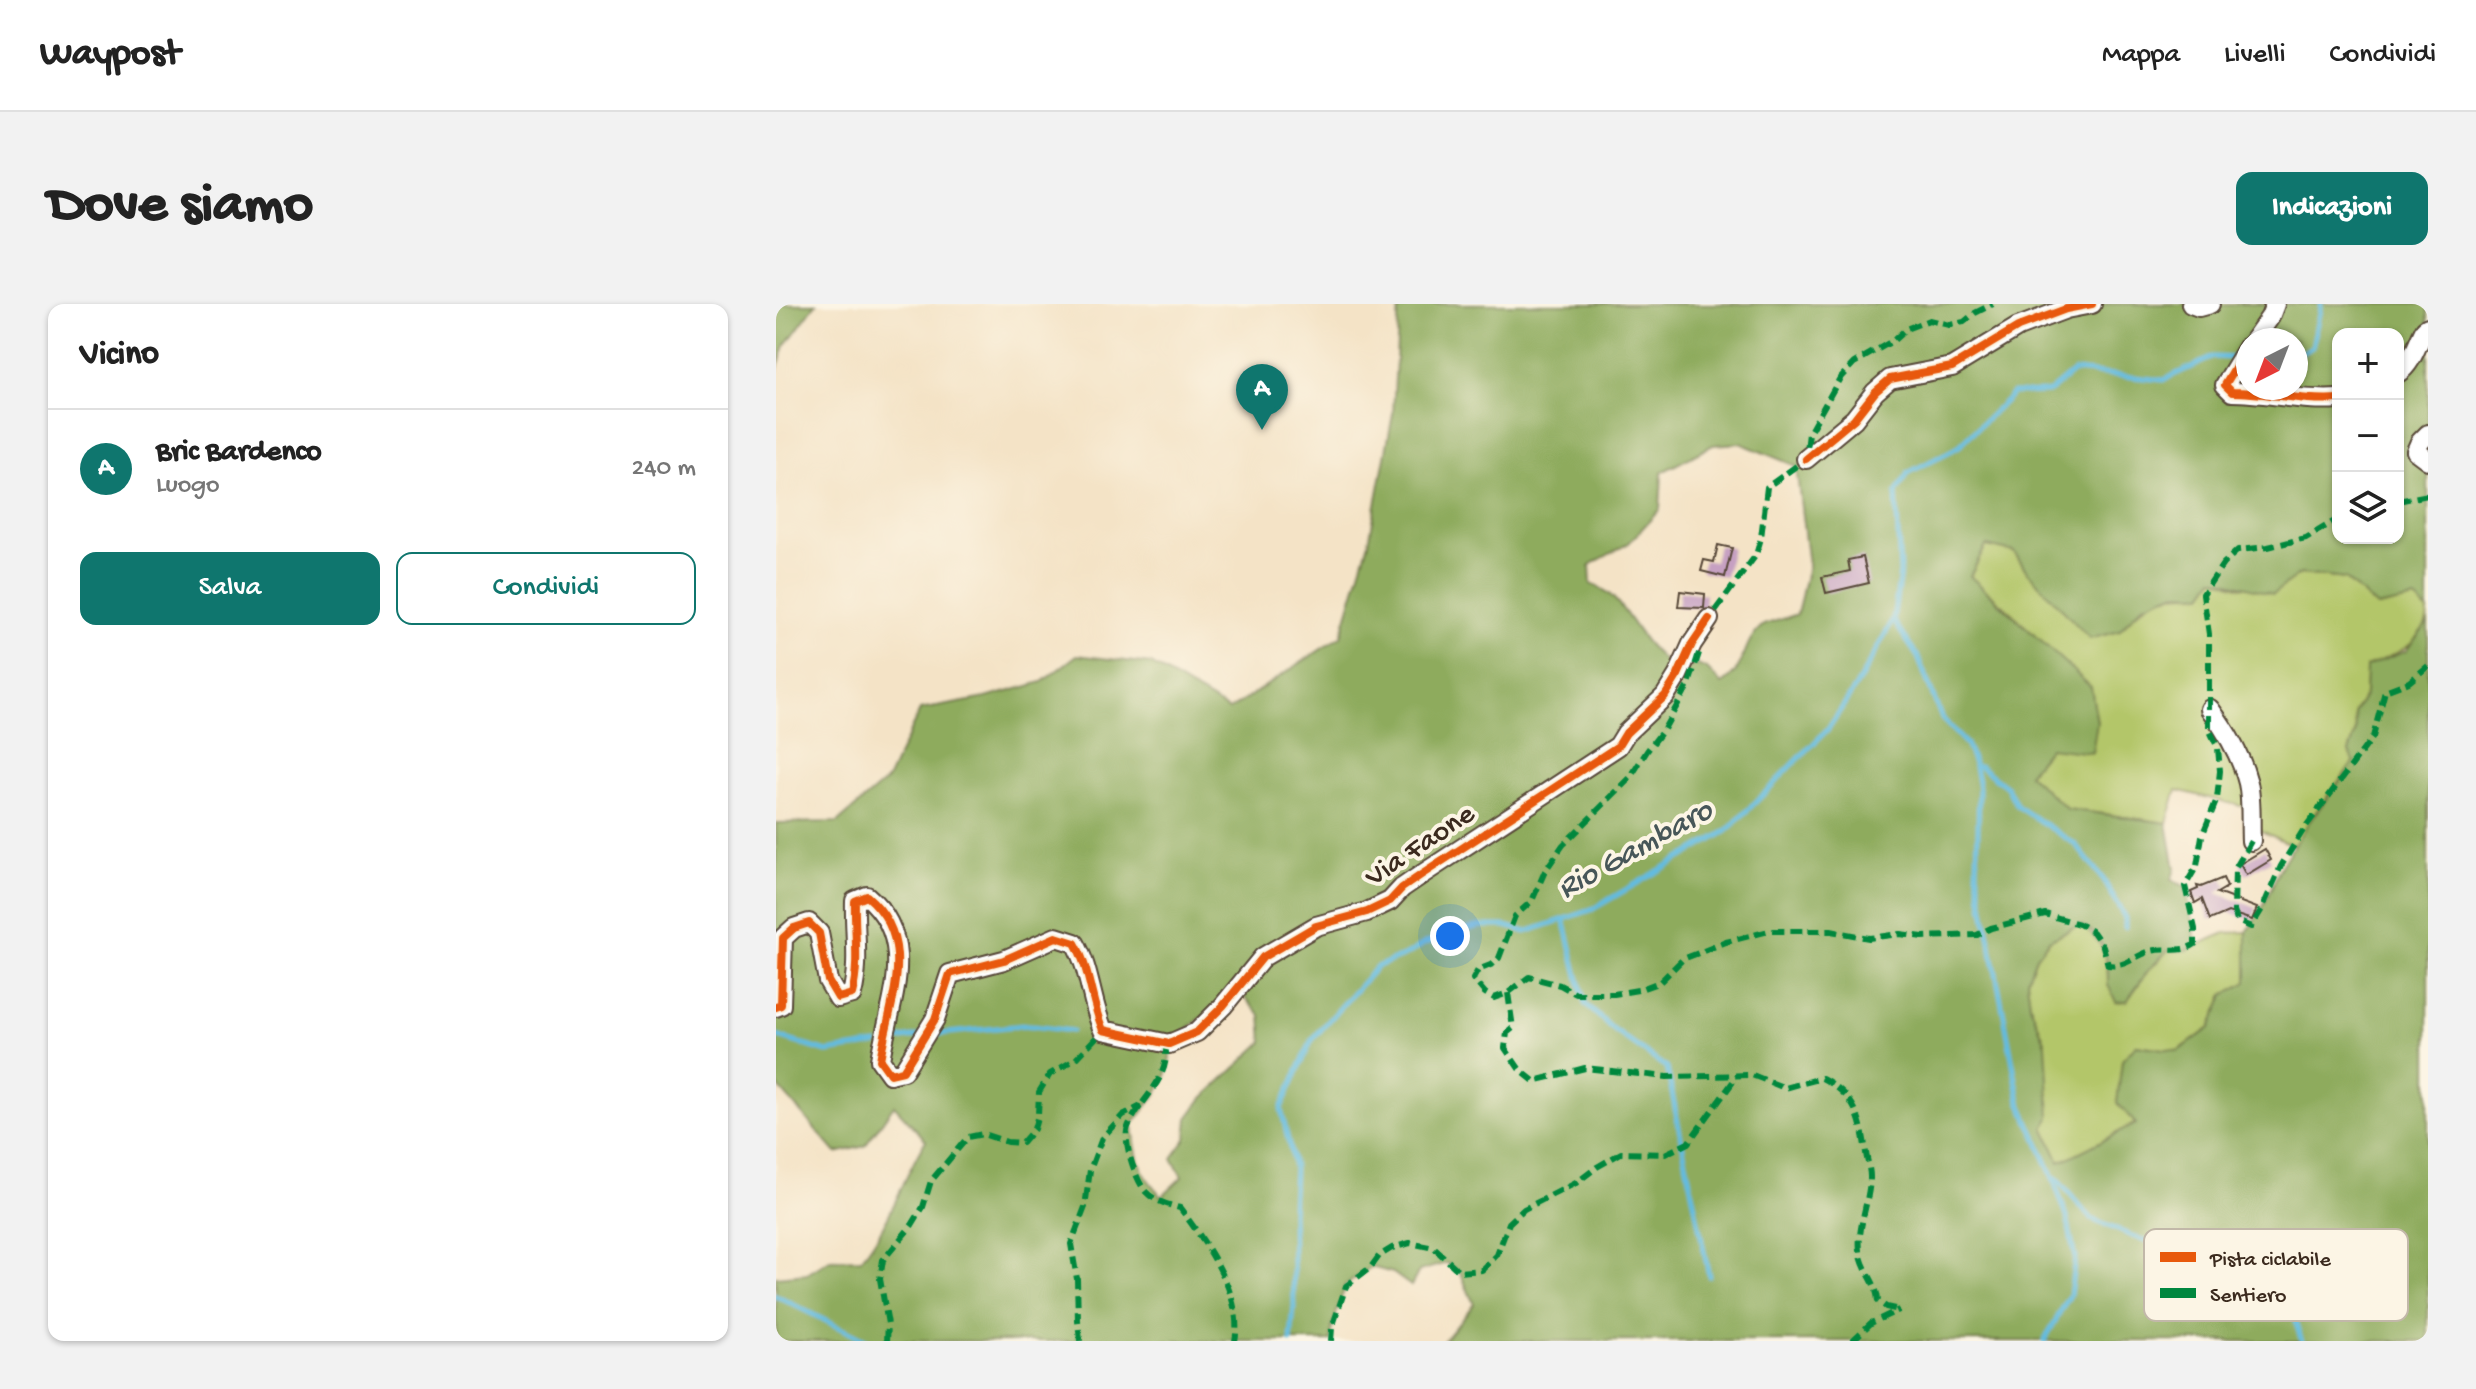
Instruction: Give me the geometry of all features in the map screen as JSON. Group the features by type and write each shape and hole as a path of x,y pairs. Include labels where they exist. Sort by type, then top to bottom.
{"street":[{"path":"1806,459 1854,419 1875,392 1890,379 1952,367 2018,327 2092,304"},
{"path":"2191,304 2199,307 2210,304"},
{"path":"2262,328 2275,304"},
{"path":"2404,369 2428,327"},
{"path":"2236,366 2225,385 2236,392"},
{"path":"2308,400 2332,400"},
{"path":"2428,434 2416,451 2428,460"},
{"name":"Via Faone","path":"776,1007 781,1005 783,938 794,928 809,923 819,933 828,981 838,998 852,994 856,980 855,901 867,896 888,919 899,969 880,1060 890,1074 903,1071 935,1019 950,974 1004,960 1056,937 1075,943 1081,954 1103,1030 1169,1044 1197,1032 1263,957 1316,926 1367,912 1390,901 1421,875 1618,746 1626,733 1665,696 1709,619"},
{"path":"2210,709 2228,734 2245,775 2251,841"}],"green space":[{"path":"776,304 816,304 785,346 776,372"},
{"path":"1399,304 2428,304 2428,611 2415,599 2377,607 2345,579 2300,574 2273,594 2214,578 2203,594 2174,593 2143,605 2119,631 2090,639 2028,573 2014,552 1986,546 1970,576 2091,687 2097,722 2092,753 2049,748 2028,774 2067,809 2167,823 2175,869 2171,880 2185,886 2195,929 2195,944 2187,950 2167,951 2127,1001 2116,1002 2108,985 2108,965 2103,946 2093,932 2080,924 2049,940 2036,957 2027,980 2030,1005 2046,1044 2050,1118 2044,1128 2060,1162 2136,1124 2117,1103 2122,1060 2136,1045 2178,1051 2210,1028 2224,995 2247,982 2247,932 2304,829 2354,762 2349,752 2356,731 2355,712 2365,694 2366,667 2406,651 2428,622 2428,1341 1443,1341 1474,1304 1460,1272 1447,1263 1419,1271 1411,1286 1393,1273 1371,1267 1345,1286 1331,1341 776,1341 776,1277 807,1274 830,1260 861,1259 880,1232 926,1140 894,1105 865,1146 836,1153 776,1084 776,823 838,822 887,780 920,710 986,698 1042,682 1077,655 1151,664 1229,710 1341,636 1369,542 1393,414","holes":["1740,443 1796,466 1808,566 1797,614 1761,627 1750,641 1736,671 1722,684 1707,669 1695,664 1678,675 1647,643 1616,601 1591,584 1590,565 1629,543 1660,509 1662,472 1713,445","1237,989 1261,1015 1263,1042 1203,1098 1188,1118 1186,1139 1172,1158 1182,1177 1162,1196 1140,1163 1133,1124 1166,1077 1169,1044"]},
{"path":"1986,545 2014,552 2028,573 2054,599 2119,631 2138,611 2155,600 2175,595 2203,594 2214,578 2241,587 2300,574 2345,579 2377,607 2415,599 2428,611 2422,632 2415,640 2397,653 2367,667 2365,694 2355,712 2356,731 2349,752 2354,762 2315,813 2295,846 2250,826 2249,808 2177,790 2167,823 2067,809 2028,774 2049,748 2046,647 1970,577"},
{"path":"2079,924 2099,943 2107,966 2108,985 2127,1000 2167,951 2187,950 2225,933 2247,932 2247,982 2224,995 2210,1028 2178,1051 2137,1045 2136,1123 2060,1163 2044,1128 2046,1044 2030,1005 2027,980 2036,957 2049,940"}],"building":[{"path":"1718,545 1732,548 1725,577 1701,571 1704,560 1714,562"},
{"path":"1863,557 1869,583 1826,593 1822,577 1850,571 1848,560"},
{"path":"1680,591 1705,594 1704,608 1678,607"},
{"path":"2265,849 2271,860 2246,875 2240,864"},
{"path":"2223,878 2227,887 2217,893 2257,908 2252,920 2228,912 2210,920 2202,899 2195,903 2191,892 2198,889 2197,886"}],"waterway":[{"name":"Rio Gambaro","path":"2308,349 2312,347 2321,304"},
{"name":"Rio Gambaro","path":"1291,1341 1294,1167 1281,1108 1312,1040 1376,967 1408,954 1425,943 1478,926 1506,926 1526,932 1591,910 1727,831 1828,729 1893,620 1900,573 1896,493 1908,473 1958,447 2013,393 2049,392 2074,371 2163,380 2213,357 2236,358"},
{"path":"1893,620 1918,657 1942,719 1966,744 1975,766 1979,788 1977,872 2020,1101 2067,1217 2075,1258 2070,1295 2044,1341"},
{"path":"1975,766 1980,766 2007,787 2017,806 2075,844 2103,879 2125,918 2125,927"},
{"path":"1564,919 1585,1004 1615,1031 1667,1068 1709,1276"},
{"path":"930,1035 1025,1025 1072,1031"},
{"path":"776,1036 827,1052 877,1044"},
{"path":"887,1042 920,1036"},
{"path":"2056,1178 2091,1219 2144,1240"},
{"path":"776,1296 866,1341"},
{"path":"2295,1321 2302,1341"}],"marked path":[{"path":"1707,626 1756,555 1767,487 1806,459 1809,433 1840,378 1854,363 1894,340 1906,329 1929,320 1949,325 1964,322 1993,304"},
{"path":"2404,500 2428,495"},
{"path":"1699,653 1689,684 1664,729 1630,778 1563,845 1545,871 1532,901 1515,916 1499,958 1478,970 1473,979 1485,993 1494,998 1508,993 1529,977 1560,985 1576,994 1614,994 1638,990 1660,982 1683,959 1726,942 1769,931 1831,931 1869,938 1900,934 1923,937 1977,935 1991,928 2045,914 2079,924 2093,932 2103,946 2108,965 2125,963 2151,951 2190,947 2195,944 2195,929 2185,886 2197,866 2202,836 2217,799 2220,771 2218,748 2209,729 2209,634 2203,594 2223,564 2238,550 2306,538 2332,523"},
{"path":"2251,841 2235,869 2234,911 2237,921 2251,927 2281,866 2304,829 2373,737 2385,691 2409,682 2428,666"},
{"path":"1508,993 1513,1028 1507,1033 1505,1048 1520,1070 1534,1081 1585,1068 1667,1077 1752,1075 1785,1088 1822,1078 1842,1092 1859,1118 1870,1171 1860,1237 1861,1256 1878,1301 1899,1310"},
{"path":"887,1341 888,1324 880,1279 883,1260 923,1207 931,1181 968,1137 983,1134 1022,1143 1034,1129 1039,1092 1050,1074 1076,1059 1103,1030"},
{"path":"1165,1043 1166,1056 1160,1077 1128,1127 1128,1150 1146,1192 1157,1200 1180,1208 1221,1271 1234,1306 1235,1341"},
{"path":"1331,1341 1332,1328 1346,1286 1371,1267 1379,1256 1410,1243 1434,1248 1460,1272 1482,1270 1497,1255 1509,1223 1524,1209 1576,1183 1621,1153 1665,1154 1688,1143 1738,1075"},
{"path":"1080,1341 1077,1279 1071,1244 1085,1207 1090,1170 1102,1138 1123,1115 1141,1106"},
{"path":"1852,1341 1871,1323 1899,1310"}],"cycle path":[{"path":"1806,459 1854,419 1875,392 1890,379 1952,367 2018,327 2066,309 2092,304"},
{"path":"2236,367 2225,385 2236,392"},
{"path":"2308,399 2332,399"},
{"path":"776,1007 781,1005 783,938 794,928 809,923 819,933 828,981 838,998 852,994 856,959 855,901 867,896 883,914 893,932 897,952 894,994 880,1060 890,1074 903,1071 935,1019 950,974 1004,960 1056,937 1075,943 1103,1030 1169,1044 1197,1032 1263,957 1316,926 1367,912 1390,901 1421,875 1618,746 1626,733 1665,696 1709,619"}],"place":[{"name":"Bric Bardenco","path":"1262,430"}]}
